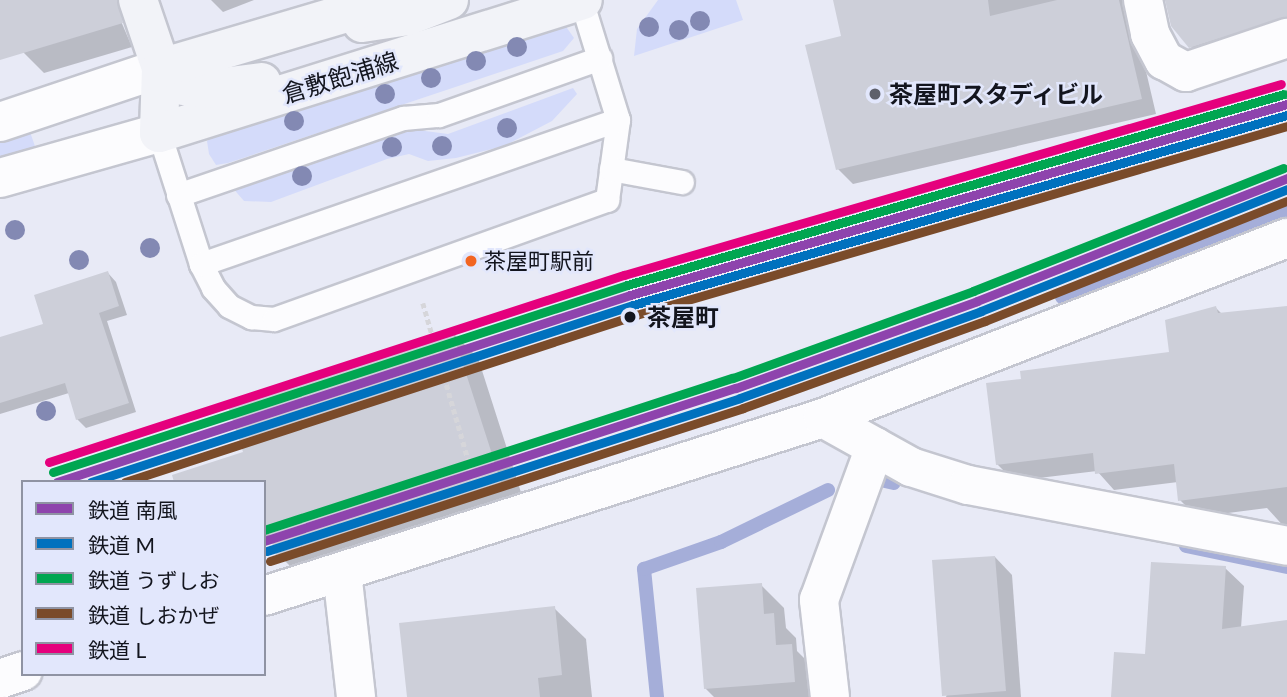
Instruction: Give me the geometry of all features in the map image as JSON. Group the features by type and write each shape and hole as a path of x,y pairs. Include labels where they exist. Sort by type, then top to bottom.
{"main road":[{"path":"138,0 161,68 159,133"},
{"path":"161,68 390,0"},
{"path":"314,24 374,23 449,0"},
{"name":"倉敷飽浦線","path":"159,133 581,0"},
{"path":"161,68 183,86 252,85 416,33 495,28"}],"street":[{"path":"1143,0 1150,34 1164,60 1186,72 1287,38"},
{"path":"0,122 161,68"},
{"path":"0,177 159,133"},
{"path":"266,595 823,418 1287,238"},
{"path":"823,418 911,467 968,485 1287,546"},
{"path":"830,697 819,600 876,447"},
{"path":"342,572 356,697"},
{"path":"0,678 21,672"}],"lane":[{"path":"159,133 201,264 229,306 251,317 274,319 607,200 618,120 581,0"},
{"path":"177,195 403,118 439,115 600,58"},
{"path":"201,264 618,120"},
{"path":"611,169 682,183"}],"path":[{"path":"423,303 480,498"}],"shaded area":[{"path":"658,0 736,0 743,20 634,56 637,29"},
{"path":"562,21 574,38 563,51 228,163 216,165 209,154 207,141 217,133"},
{"path":"573,88 577,94 552,121 504,146 456,158 428,161 409,154 387,159 271,202 244,201 231,186 391,132 410,129 448,134"},
{"path":"29,129 37,152 0,162 0,139"}],"building":[{"path":"0,0 117,0 123,23 0,60"},
{"path":"833,0 988,0 990,16 1057,0 1119,0 1142,99 836,170 805,45 841,36"},
{"path":"1165,0 1287,0 1287,17 1189,48 1171,26"},
{"path":"108,271 119,306 99,313 129,403 76,420 65,383 0,403 0,337 43,324 34,295"},
{"path":"1216,306 1218,313 1287,306 1287,487 1178,501 1174,464 1095,474 1093,453 996,465 986,383 1021,379 1020,371 1169,352 1165,320"},
{"path":"452,330 501,482 276,555 266,524 266,480 173,480 172,475 243,452 227,403"},
{"path":"995,556 1006,691 942,696 932,560"},
{"path":"1151,562 1226,566 1222,629 1287,620 1287,697 1111,697 1114,652 1145,654"},
{"path":"762,583 764,614 774,613 776,645 792,644 795,682 704,689 696,588"},
{"path":"555,606 562,675 538,678 540,697 407,697 399,623"}],"waterway":[{"path":"1062,297 1287,212"},
{"path":"885,481 894,483"},
{"path":"657,697 644,569 721,542 828,490"},
{"path":"1186,546 1287,567"}],"rail line":[{"name":"L","path":"49,462 624,275 1281,84"},
{"name":"うずしお","path":"53,472 627,285 1284,94"},
{"name":"南風","path":"63,480 630,295 1287,104"},
{"name":"M","path":"97,480 633,305 1287,115"},
{"name":"しおかぜ","path":"131,480 636,315 1287,126"},
{"name":"うずしお","path":"266,529 733,378 973,291 1283,168"},
{"name":"南風","path":"266,540 736,388 977,301 1287,178"},
{"name":"M","path":"267,551 740,398 981,311 1287,189"},
{"name":"しおかぜ","path":"270,561 743,408 985,321 1287,201"}],"place":[{"name":"茶屋町スタディビル","path":"875,94"},
{"name":"茶屋町駅前","path":"471,261"},
{"name":"茶屋町","path":"630,317"}]}
